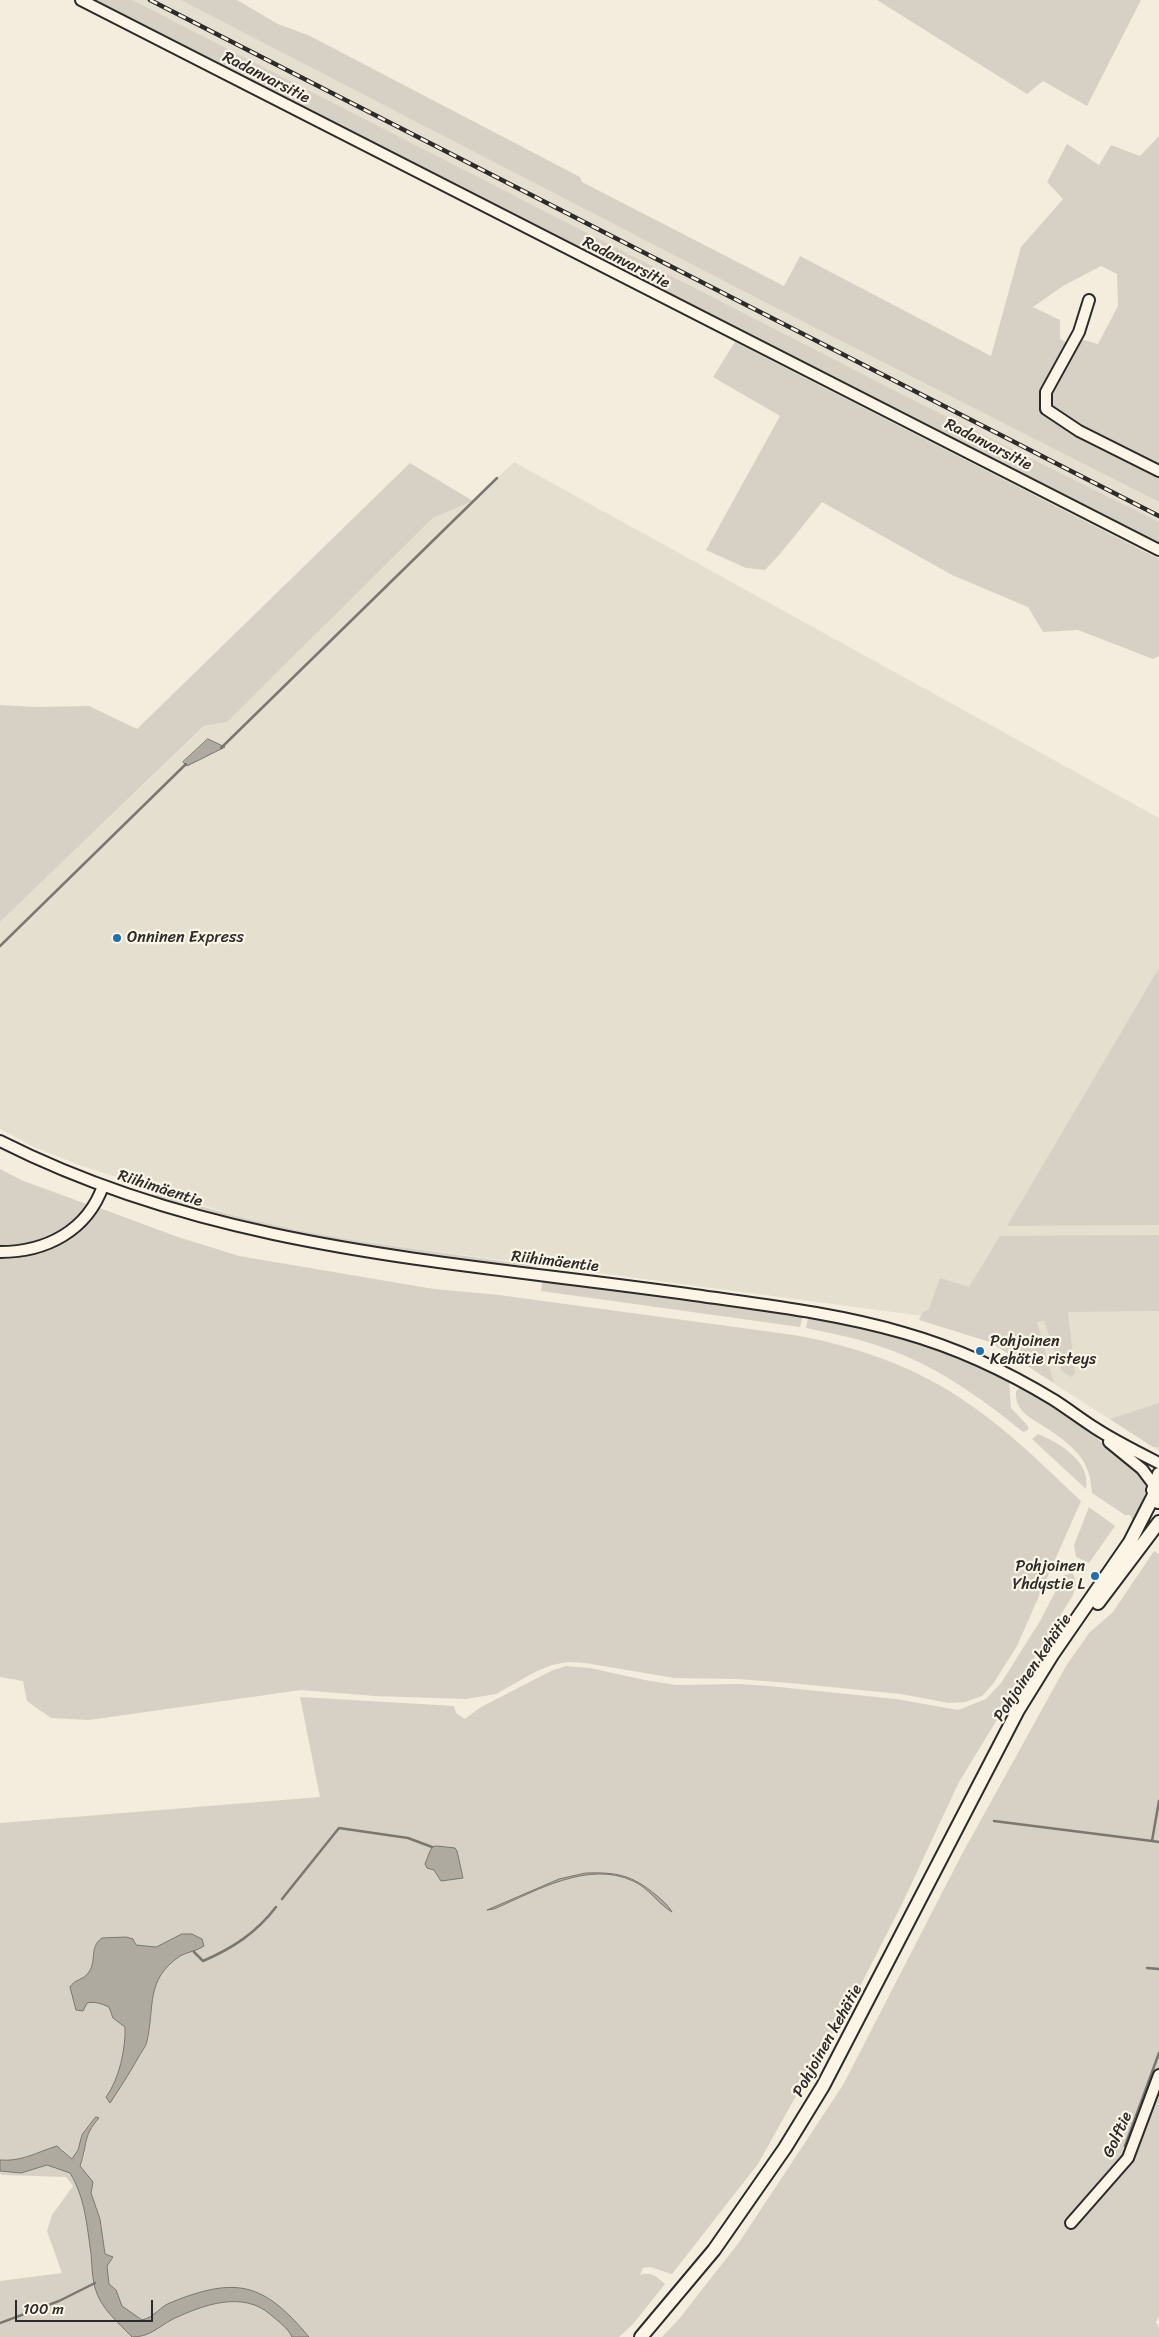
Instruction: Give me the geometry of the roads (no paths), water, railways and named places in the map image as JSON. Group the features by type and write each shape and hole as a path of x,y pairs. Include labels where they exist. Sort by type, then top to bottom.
{"main road":[{"name":"Pohjoinen kehätie","path":"1006,1737 1018,1710 1052,1654 1130,1542 1156,1489"},
{"name":"Pohjoinen kehätie","path":"641,2337 714,2250 754,2195 804,2117 846,2044 962,1817 1006,1737 1081,1624 1159,1522"}],"street":[{"name":"Radanvarsitie","path":"80,0 1159,550"},
{"path":"1089,300 1079,332 1046,392 1046,409 1079,431 1159,471"},
{"name":"Riihimäentie","path":"0,1141 103,1186 188,1214 283,1238 368,1253 807,1311 902,1332 932,1341 989,1365 1056,1401 1098,1430 1159,1463"},
{"path":"0,1252 20,1252 46,1246 73,1229 98,1202 103,1186"},
{"name":"Riihimäentie","path":"1098,1430 1142,1469 1156,1489"},
{"name":"Golftie","path":"1071,2223 1128,2158 1159,2074"}],"waterway":[{"path":"221,748 497,478"},
{"path":"0,946 186,764"},
{"path":"1159,1801 1152,1841 1159,1842"},
{"path":"994,1821 1152,1841"},
{"path":"282,1899 339,1828 408,1838 432,1847"},
{"path":"194,1952 203,1961 224,1951 252,1932 276,1907"},
{"path":"1147,1968 1159,1969"},
{"path":"1125,2146 1159,2053"},
{"path":"0,2323 59,2301 95,2283"}],"railway":[{"path":"150,0 1159,516"}],"place":[{"name":"Onninen Express","path":"117,938"},
{"name":"Pohjoinen Kehätie risteys","path":"980,1351"},
{"name":"Pohjoinen Yhdystie L","path":"1095,1576"}]}
